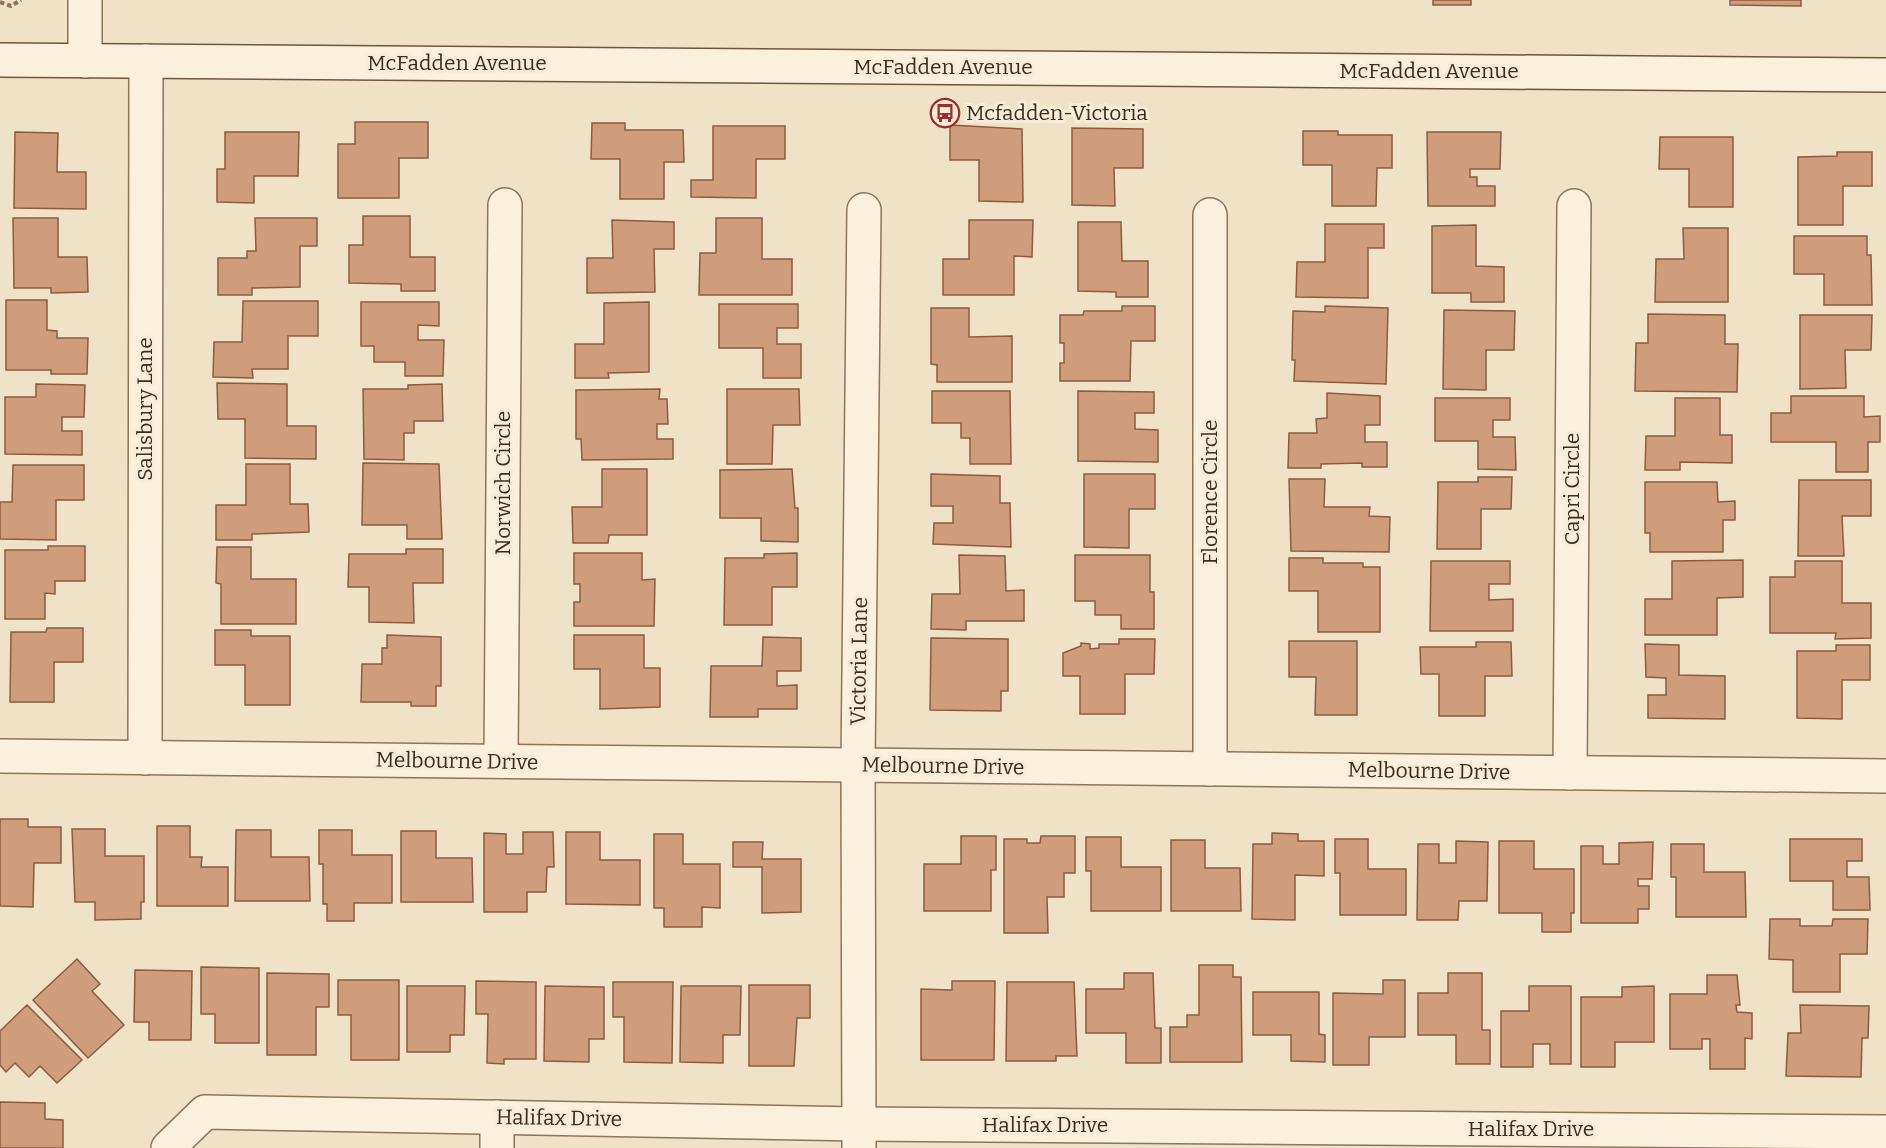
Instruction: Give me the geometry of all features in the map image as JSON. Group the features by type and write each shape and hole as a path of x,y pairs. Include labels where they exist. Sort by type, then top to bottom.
{"street":[{"path":"85,0 85,61"},
{"name":"McFadden Avenue","path":"0,60 1886,75"},
{"name":"Salisbury Lane","path":"145,758 146,61"},
{"name":"Norwich Circle","path":"501,761 505,205"},
{"name":"Capri Circle","path":"1570,773 1574,206"},
{"name":"Victoria Lane","path":"859,1136 858,765 864,210"},
{"name":"Florence Circle","path":"1210,215 1210,769"},
{"name":"Melbourne Drive","path":"0,756 1886,776"},
{"name":"Halifax Drive","path":"168,1148 205,1113 497,1132 1569,1139 1886,1132"}],"path":[{"path":"0,2 11,6 21,0"}],"building":[{"path":"1433,0 1471,0 1471,5 1433,5"},
{"path":"1730,0 1801,0 1801,6 1730,5"},
{"path":"355,122 428,122 428,158 399,158 399,198 338,198 338,144 355,144"},
{"path":"592,123 625,123 625,130 683,130 684,162 664,162 664,199 620,199 620,159 591,159"},
{"path":"950,125 1022,129 1023,202 979,201 979,160 950,160"},
{"path":"713,126 785,126 785,159 756,159 756,198 691,197 691,180 713,180"},
{"path":"1072,128 1143,129 1143,168 1114,168 1115,206 1072,205"},
{"path":"1303,131 1338,131 1338,135 1392,135 1392,168 1377,168 1376,206 1332,206 1332,165 1303,165"},
{"path":"15,132 58,133 57,172 86,172 86,209 14,208"},
{"path":"225,132 299,132 298,176 254,176 254,203 217,202 217,169 225,169"},
{"path":"1427,132 1501,132 1500,169 1470,169 1470,177 1477,177 1477,186 1495,186 1495,206 1428,206"},
{"path":"1660,137 1733,137 1733,207 1689,207 1689,169 1659,169"},
{"path":"1837,152 1872,152 1872,186 1843,186 1843,225 1798,225 1798,157 1837,156"},
{"path":"363,216 410,216 410,257 435,257 435,291 401,291 401,284 349,283 349,245 363,245"},
{"path":"13,218 58,218 58,257 87,257 88,292 51,293 51,288 14,288"},
{"path":"255,218 317,218 317,246 300,246 300,287 252,288 252,295 218,295 218,258 247,258 247,251 256,251"},
{"path":"716,218 762,218 762,259 792,259 792,295 699,295 700,253 716,253"},
{"path":"612,220 674,222 674,249 654,249 655,292 587,293 587,258 613,258"},
{"path":"969,220 1033,220 1032,257 1014,256 1014,295 943,295 943,259 969,259"},
{"path":"1078,222 1121,222 1122,261 1148,261 1148,297 1116,297 1116,292 1078,291"},
{"path":"1325,224 1384,224 1384,248 1368,248 1368,298 1296,297 1297,262 1325,262"},
{"path":"1476,225 1476,266 1504,267 1504,302 1471,302 1471,293 1432,293 1432,226"},
{"path":"1683,228 1728,228 1728,302 1655,302 1656,259 1684,259"},
{"path":"1794,236 1867,236 1867,255 1871,255 1872,305 1824,305 1824,274 1794,274"},
{"path":"6,300 47,300 47,330 57,331 57,338 88,338 87,374 51,374 51,370 6,370"},
{"path":"243,301 318,301 318,336 288,336 288,369 252,369 253,378 213,377 214,342 242,342"},
{"path":"361,302 439,302 439,326 418,325 418,340 444,340 443,376 405,376 405,362 374,362 374,346 361,346"},
{"path":"649,302 649,372 608,373 609,378 575,378 575,344 604,344 604,303"},
{"path":"719,304 798,304 798,328 777,328 777,344 801,344 801,378 763,378 763,348 719,348"},
{"path":"1122,306 1155,306 1155,341 1131,341 1130,381 1060,381 1060,363 1064,363 1064,343 1060,343 1060,315 1083,315 1084,311 1122,311"},
{"path":"1325,306 1388,308 1386,384 1294,381 1293,311 1325,312"},
{"path":"931,308 969,308 969,337 1012,336 1012,382 937,382 937,365 931,364"},
{"path":"1444,310 1515,311 1514,350 1486,350 1486,390 1443,389"},
{"path":"1648,314 1725,315 1725,344 1738,344 1737,392 1635,391 1636,343 1648,343"},
{"path":"1800,315 1872,315 1871,350 1845,350 1846,388 1800,389"},
{"path":"217,383 287,384 287,426 316,426 316,459 245,458 245,419 218,419"},
{"path":"36,384 85,385 84,417 62,417 62,431 82,431 82,455 5,454 5,397 36,397"},
{"path":"442,384 443,421 414,421 414,433 404,433 404,460 364,459 363,389 408,389 408,385"},
{"path":"660,389 659,399 667,399 668,424 657,424 657,439 673,439 673,459 582,460 581,439 576,439 576,390"},
{"path":"727,389 799,389 800,425 773,425 772,464 727,464"},
{"path":"932,391 1010,391 1011,464 970,464 970,438 961,438 961,423 932,423"},
{"path":"1078,391 1154,392 1154,413 1135,413 1135,429 1158,430 1158,462 1078,461"},
{"path":"1327,393 1380,396 1380,425 1365,425 1365,442 1387,442 1387,467 1362,467 1362,463 1321,464 1321,468 1288,468 1289,433 1317,433 1316,419 1327,418"},
{"path":"1791,396 1864,396 1864,417 1880,416 1880,442 1868,442 1868,472 1836,472 1836,442 1771,442 1771,413 1791,413"},
{"path":"1435,398 1510,398 1510,420 1493,420 1493,437 1515,437 1516,470 1478,469 1478,441 1435,441"},
{"path":"1675,398 1720,398 1720,435 1732,435 1732,463 1680,462 1680,470 1645,470 1646,436 1675,436"},
{"path":"363,463 439,464 442,539 407,539 407,525 362,525"},
{"path":"246,464 290,464 290,504 308,504 309,532 252,534 252,540 216,540 216,505 246,505"},
{"path":"13,465 84,465 84,500 56,500 56,540 0,539 0,502 12,502"},
{"path":"602,469 647,469 647,535 609,535 608,543 573,543 572,507 602,507"},
{"path":"792,469 795,508 798,508 798,542 761,541 761,518 720,518 720,470"},
{"path":"931,474 1000,476 1000,503 1010,503 1011,547 933,544 934,523 953,523 953,506 931,506"},
{"path":"1084,474 1155,474 1155,509 1129,509 1129,548 1084,547"},
{"path":"1478,477 1512,477 1511,509 1481,509 1481,549 1437,549 1438,482 1478,482"},
{"path":"1289,479 1325,479 1324,507 1370,507 1369,516 1390,517 1389,552 1291,551"},
{"path":"1799,480 1871,480 1871,516 1842,516 1844,556 1798,556"},
{"path":"1645,482 1717,482 1718,502 1735,501 1735,520 1723,520 1723,552 1650,552 1650,533 1645,533"},
{"path":"48,546 85,546 85,581 55,581 55,594 45,593 45,619 5,619 5,550 48,550"},
{"path":"217,547 251,547 251,579 296,579 296,624 221,624 221,584 216,583"},
{"path":"406,549 443,549 443,583 413,583 414,623 369,622 369,587 348,587 349,554 406,554"},
{"path":"574,553 642,553 642,580 655,579 654,626 574,626 574,602 580,602 580,584 574,584"},
{"path":"797,553 797,587 772,587 772,625 724,625 725,558 764,558 764,554"},
{"path":"959,555 1005,556 1006,591 1024,590 1024,621 966,621 966,630 931,629 932,594 960,594"},
{"path":"1075,555 1150,555 1150,592 1154,592 1154,629 1121,629 1121,615 1095,615 1095,601 1075,601"},
{"path":"1289,558 1323,558 1323,563 1363,563 1363,567 1380,567 1380,632 1318,632 1318,591 1289,591"},
{"path":"1743,560 1743,597 1717,598 1717,635 1645,635 1645,599 1672,599 1672,561"},
{"path":"1431,561 1510,561 1510,584 1489,584 1489,600 1513,599 1513,631 1430,631"},
{"path":"1795,561 1842,561 1842,603 1871,603 1871,638 1835,639 1836,633 1770,633 1770,577 1795,577"},
{"path":"47,628 83,628 83,662 54,662 54,702 10,702 11,632 46,632"},
{"path":"215,630 251,630 251,636 290,636 290,705 245,705 245,665 215,665"},
{"path":"387,635 441,637 441,686 436,686 436,706 411,706 411,702 361,702 362,664 382,664 382,648 387,648"},
{"path":"574,635 644,635 644,668 660,668 660,707 600,709 600,669 574,669"},
{"path":"763,637 801,638 801,671 777,671 777,686 797,685 797,709 758,709 758,717 710,717 711,666 762,666"},
{"path":"931,638 1008,639 1008,691 1001,691 1001,711 930,710"},
{"path":"1119,639 1155,639 1154,674 1125,674 1125,714 1080,714 1080,676 1063,676 1063,653 1081,646 1081,643 1090,644 1090,649 1099,648 1099,644 1119,644"},
{"path":"1289,641 1357,641 1357,715 1315,715 1316,677 1289,677"},
{"path":"1476,642 1511,642 1512,676 1485,676 1485,716 1439,716 1439,674 1421,674 1420,647 1476,647"},
{"path":"1645,644 1679,645 1679,675 1725,676 1725,719 1648,718 1648,695 1666,695 1666,678 1646,677"},
{"path":"1836,645 1870,645 1870,680 1842,680 1842,719 1797,718 1797,651 1836,651"},
{"path":"0,819 28,819 28,827 61,827 61,863 34,863 33,907 0,906"},
{"path":"157,826 190,826 190,857 202,857 201,867 228,867 228,906 157,906"},
{"path":"72,829 105,829 105,856 144,856 144,902 141,902 141,919 95,920 95,902 75,902"},
{"path":"236,830 271,830 271,857 309,857 310,901 235,901"},
{"path":"319,830 352,830 352,855 392,855 392,903 354,903 354,921 327,921 327,904 323,904 323,864 319,864"},
{"path":"401,831 436,831 436,858 472,858 473,902 401,902"},
{"path":"523,832 553,832 554,867 547,867 546,892 527,892 527,912 484,912 484,833 506,834 506,854 523,854"},
{"path":"566,832 600,832 600,860 640,860 640,905 566,904"},
{"path":"1272,833 1298,834 1298,841 1324,841 1324,876 1295,875 1295,920 1252,919 1253,844 1272,844"},
{"path":"654,834 683,834 683,864 720,864 720,908 702,907 702,927 664,927 664,908 654,908"},
{"path":"961,836 996,836 996,870 991,870 991,911 924,911 924,864 961,864"},
{"path":"1041,836 1075,836 1075,873 1064,873 1064,897 1047,897 1048,933 1004,933 1004,839 1027,839 1027,843 1040,843"},
{"path":"1086,837 1121,837 1121,867 1161,867 1161,911 1091,911 1091,871 1086,871"},
{"path":"1335,839 1368,839 1368,869 1406,869 1406,915 1340,915 1340,873 1335,873"},
{"path":"1790,839 1862,839 1862,861 1847,861 1847,877 1869,877 1870,910 1833,910 1833,881 1790,881"},
{"path":"1171,840 1205,840 1205,868 1240,868 1241,911 1171,911"},
{"path":"1456,841 1488,842 1487,901 1459,901 1458,920 1417,920 1418,844 1439,844 1439,863 1456,863"},
{"path":"1499,841 1534,841 1534,869 1574,869 1574,913 1571,913 1571,932 1542,932 1542,913 1499,913"},
{"path":"733,842 763,842 762,859 801,859 801,912 762,913 762,867 733,867"},
{"path":"1653,842 1652,879 1638,879 1638,886 1649,886 1649,909 1638,909 1638,923 1581,923 1581,846 1603,846 1603,864 1619,864 1619,843"},
{"path":"1671,844 1704,844 1704,872 1745,872 1746,917 1676,917 1676,877 1671,877"},
{"path":"1770,919 1800,919 1800,926 1832,926 1833,919 1868,919 1867,954 1840,954 1840,992 1793,992 1793,960 1769,959"},
{"path":"77,959 100,984 92,991 124,1025 88,1058 33,1000"},
{"path":"1199,965 1233,965 1233,977 1241,977 1242,1062 1170,1062 1170,1027 1187,1027 1187,1015 1199,1015"},
{"path":"201,967 259,968 259,1043 215,1043 215,1014 201,1014"},
{"path":"135,970 192,971 191,1040 149,1040 149,1022 134,1022"},
{"path":"267,973 329,974 329,1007 316,1007 316,1055 267,1055"},
{"path":"1124,973 1153,973 1155,1028 1161,1028 1161,1063 1126,1063 1126,1033 1086,1033 1086,989 1124,989"},
{"path":"1448,973 1482,973 1482,1030 1490,1030 1490,1064 1456,1064 1456,1035 1418,1035 1418,993 1448,993"},
{"path":"1707,975 1737,975 1740,1005 1736,1005 1737,1012 1752,1013 1752,1039 1745,1038 1745,1069 1710,1069 1710,1039 1702,1039 1702,1049 1670,1049 1670,994 1707,994"},
{"path":"338,980 399,980 399,1060 351,1060 351,1015 338,1015"},
{"path":"1383,980 1405,980 1405,1037 1369,1037 1369,1065 1333,1065 1333,993 1383,994"},
{"path":"476,981 536,982 536,1059 504,1059 504,1064 487,1063 488,1014 476,1014"},
{"path":"952,981 995,981 994,1060 921,1060 921,989 952,990"},
{"path":"613,982 673,982 672,1063 624,1062 624,1017 613,1017"},
{"path":"1007,982 1074,982 1077,1056 1056,1056 1056,1061 1006,1061"},
{"path":"749,985 810,985 810,1018 797,1018 794,1066 749,1066"},
{"path":"407,986 465,986 464,1035 450,1035 450,1052 407,1052"},
{"path":"545,986 604,987 604,1039 589,1039 589,1062 544,1061"},
{"path":"681,986 741,986 740,1035 723,1035 723,1063 680,1062"},
{"path":"1529,986 1571,986 1571,1064 1550,1064 1550,1044 1533,1044 1533,1067 1501,1067 1501,1011 1529,1011"},
{"path":"1654,986 1654,1042 1615,1042 1615,1067 1581,1067 1581,997 1622,997 1622,987"},
{"path":"1253,992 1319,992 1319,1034 1325,1035 1325,1062 1291,1061 1291,1035 1253,1035"},
{"path":"27,1005 82,1060 57,1083 40,1066 29,1077 15,1063 6,1072 0,1065 0,1031"},
{"path":"1800,1005 1869,1006 1868,1038 1862,1038 1861,1077 1786,1076 1788,1033 1801,1033"},
{"path":"0,1102 45,1103 45,1119 63,1120 63,1148 0,1148"}],"place":[{"name":"Mcfadden-Victoria","path":"945,113"}]}
